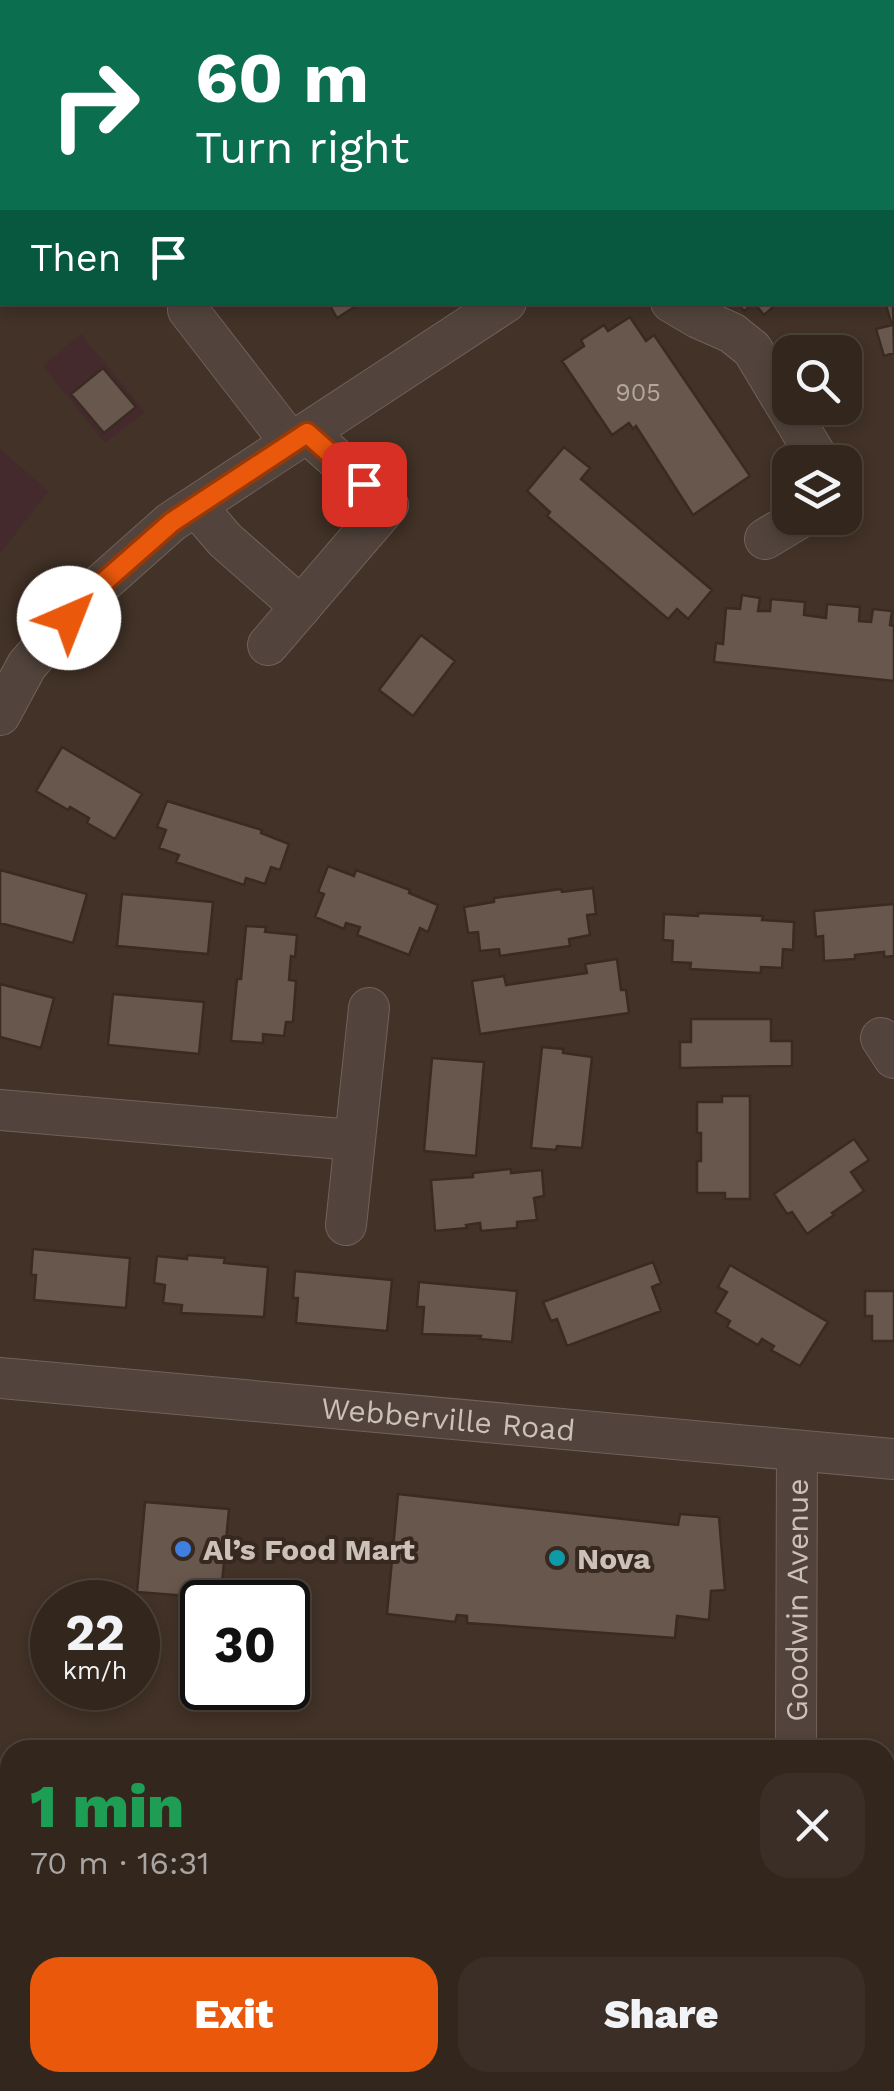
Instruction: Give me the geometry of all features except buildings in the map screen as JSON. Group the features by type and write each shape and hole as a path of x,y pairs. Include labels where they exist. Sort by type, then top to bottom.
{"street":[{"path":"0,715 26,665 90,594 172,522 501,305"},
{"path":"676,305 732,332 752,349 810,445"},
{"path":"188,310 299,438 388,505 268,646"},
{"path":"196,506 225,540 301,607"},
{"path":"765,539 772,535"},
{"path":"346,1225 368,1008"},
{"path":"0,1110 354,1140"},
{"name":"Webberville Road","path":"0,1378 894,1459"},
{"name":"Goodwin Avenue","path":"796,1740 798,1451"}],"shaded area":[{"path":"81,334 145,412 105,443 43,366"},
{"path":"0,449 48,491 0,554"}],"place":[{"name":"Al’s Food Mart","path":"183,1549"},
{"name":"Nova","path":"557,1558"}],"route":[{"path":"69,618 90,594 172,522 307,433 364,484"}]}
